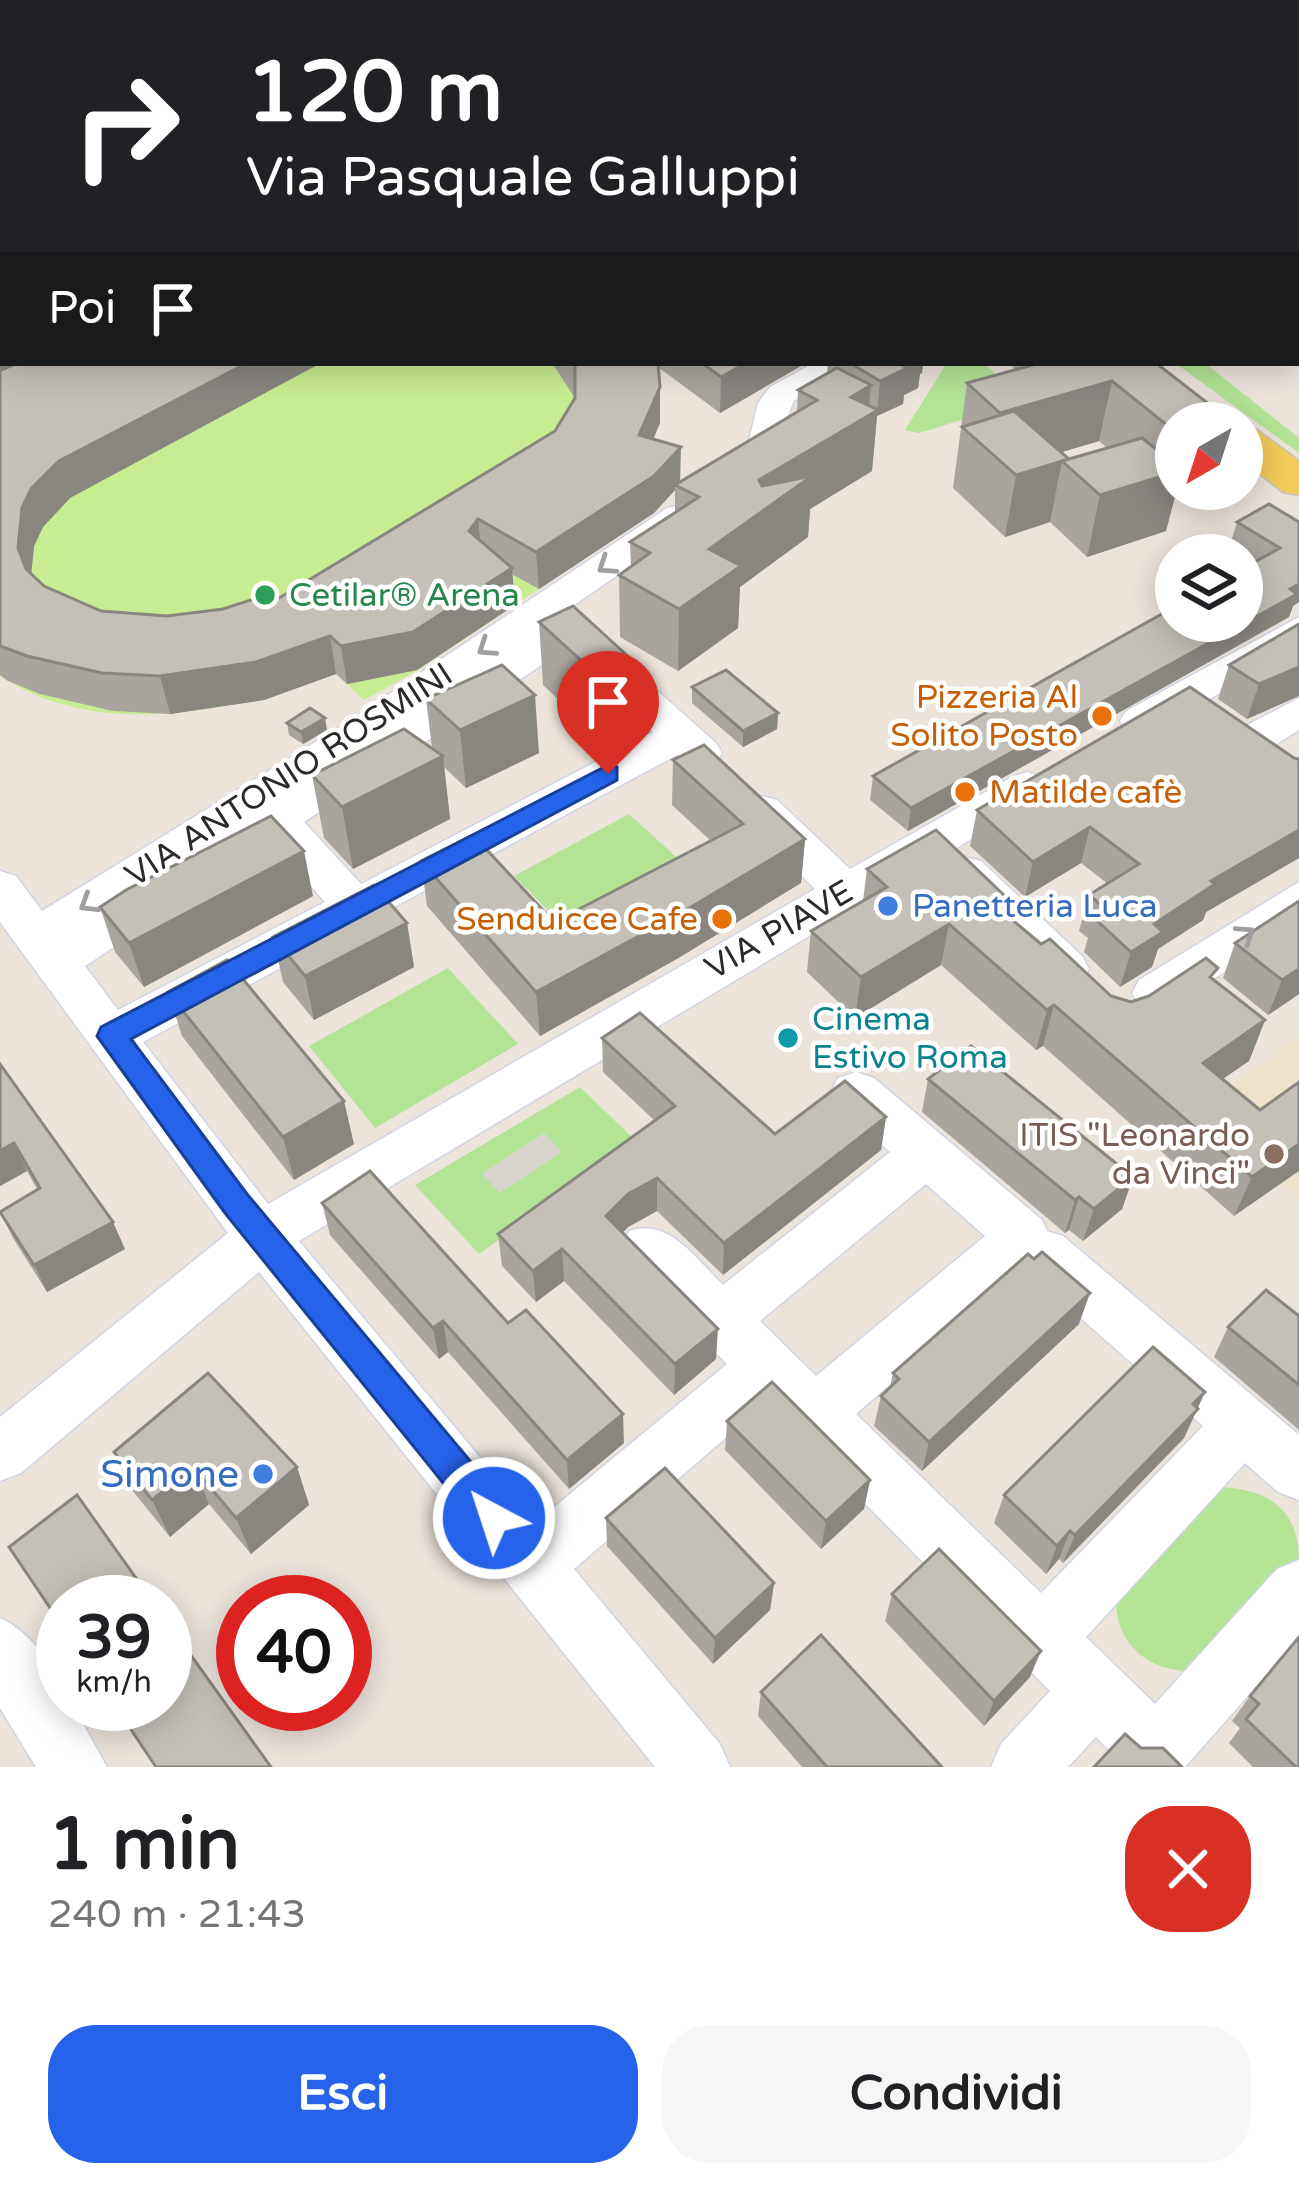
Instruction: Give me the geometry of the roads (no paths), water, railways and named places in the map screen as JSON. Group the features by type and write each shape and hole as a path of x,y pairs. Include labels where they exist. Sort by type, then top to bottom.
{"main road":[{"path":"1263,455 1299,482"}],"street":[{"name":"VIA ANTONIO ROSMINI","path":"46,949 277,820 552,621 743,474 770,446 773,409 780,396 836,366"},
{"name":"VIA ANTONIO ROSMINI","path":"46,949 358,735 552,621"},
{"path":"552,621 681,735 846,892"},
{"name":"VIA PIAVE","path":"0,1453 262,1237 383,1159 1299,629"},
{"path":"1181,698 1282,768"},
{"path":"1247,743 1299,712"},
{"path":"111,1036 681,735"},
{"path":"277,820 356,907"},
{"path":"933,842 1108,1011 1299,899"},
{"path":"0,888 262,1237 532,1565 679,1760"},
{"path":"856,1092 1299,1472"},
{"path":"721,1320 926,1153"},
{"path":"815,1413 1023,1236"},
{"path":"648,1248 1164,1759 1299,1592"},
{"path":"532,1565 767,1366"},
{"path":"1042,1638 1244,1424"},
{"path":"0,1650 74,1767"},
{"path":"1024,1767 1095,1690"}],"place":[{"name":"Cetilar® Arena","path":"265,595"},
{"name":"Pizzeria Al Solito Posto","path":"1102,716"},
{"name":"Matilde cafè","path":"965,792"},
{"name":"Panetteria Luca","path":"888,906"},
{"name":"Senduicce Cafe","path":"722,919"},
{"name":"Cinema Estivo Roma","path":"788,1038"},
{"name":"ITIS \"Leonardo da Vinci\"","path":"1274,1154"},
{"name":"Simone","path":"263,1474"}]}
